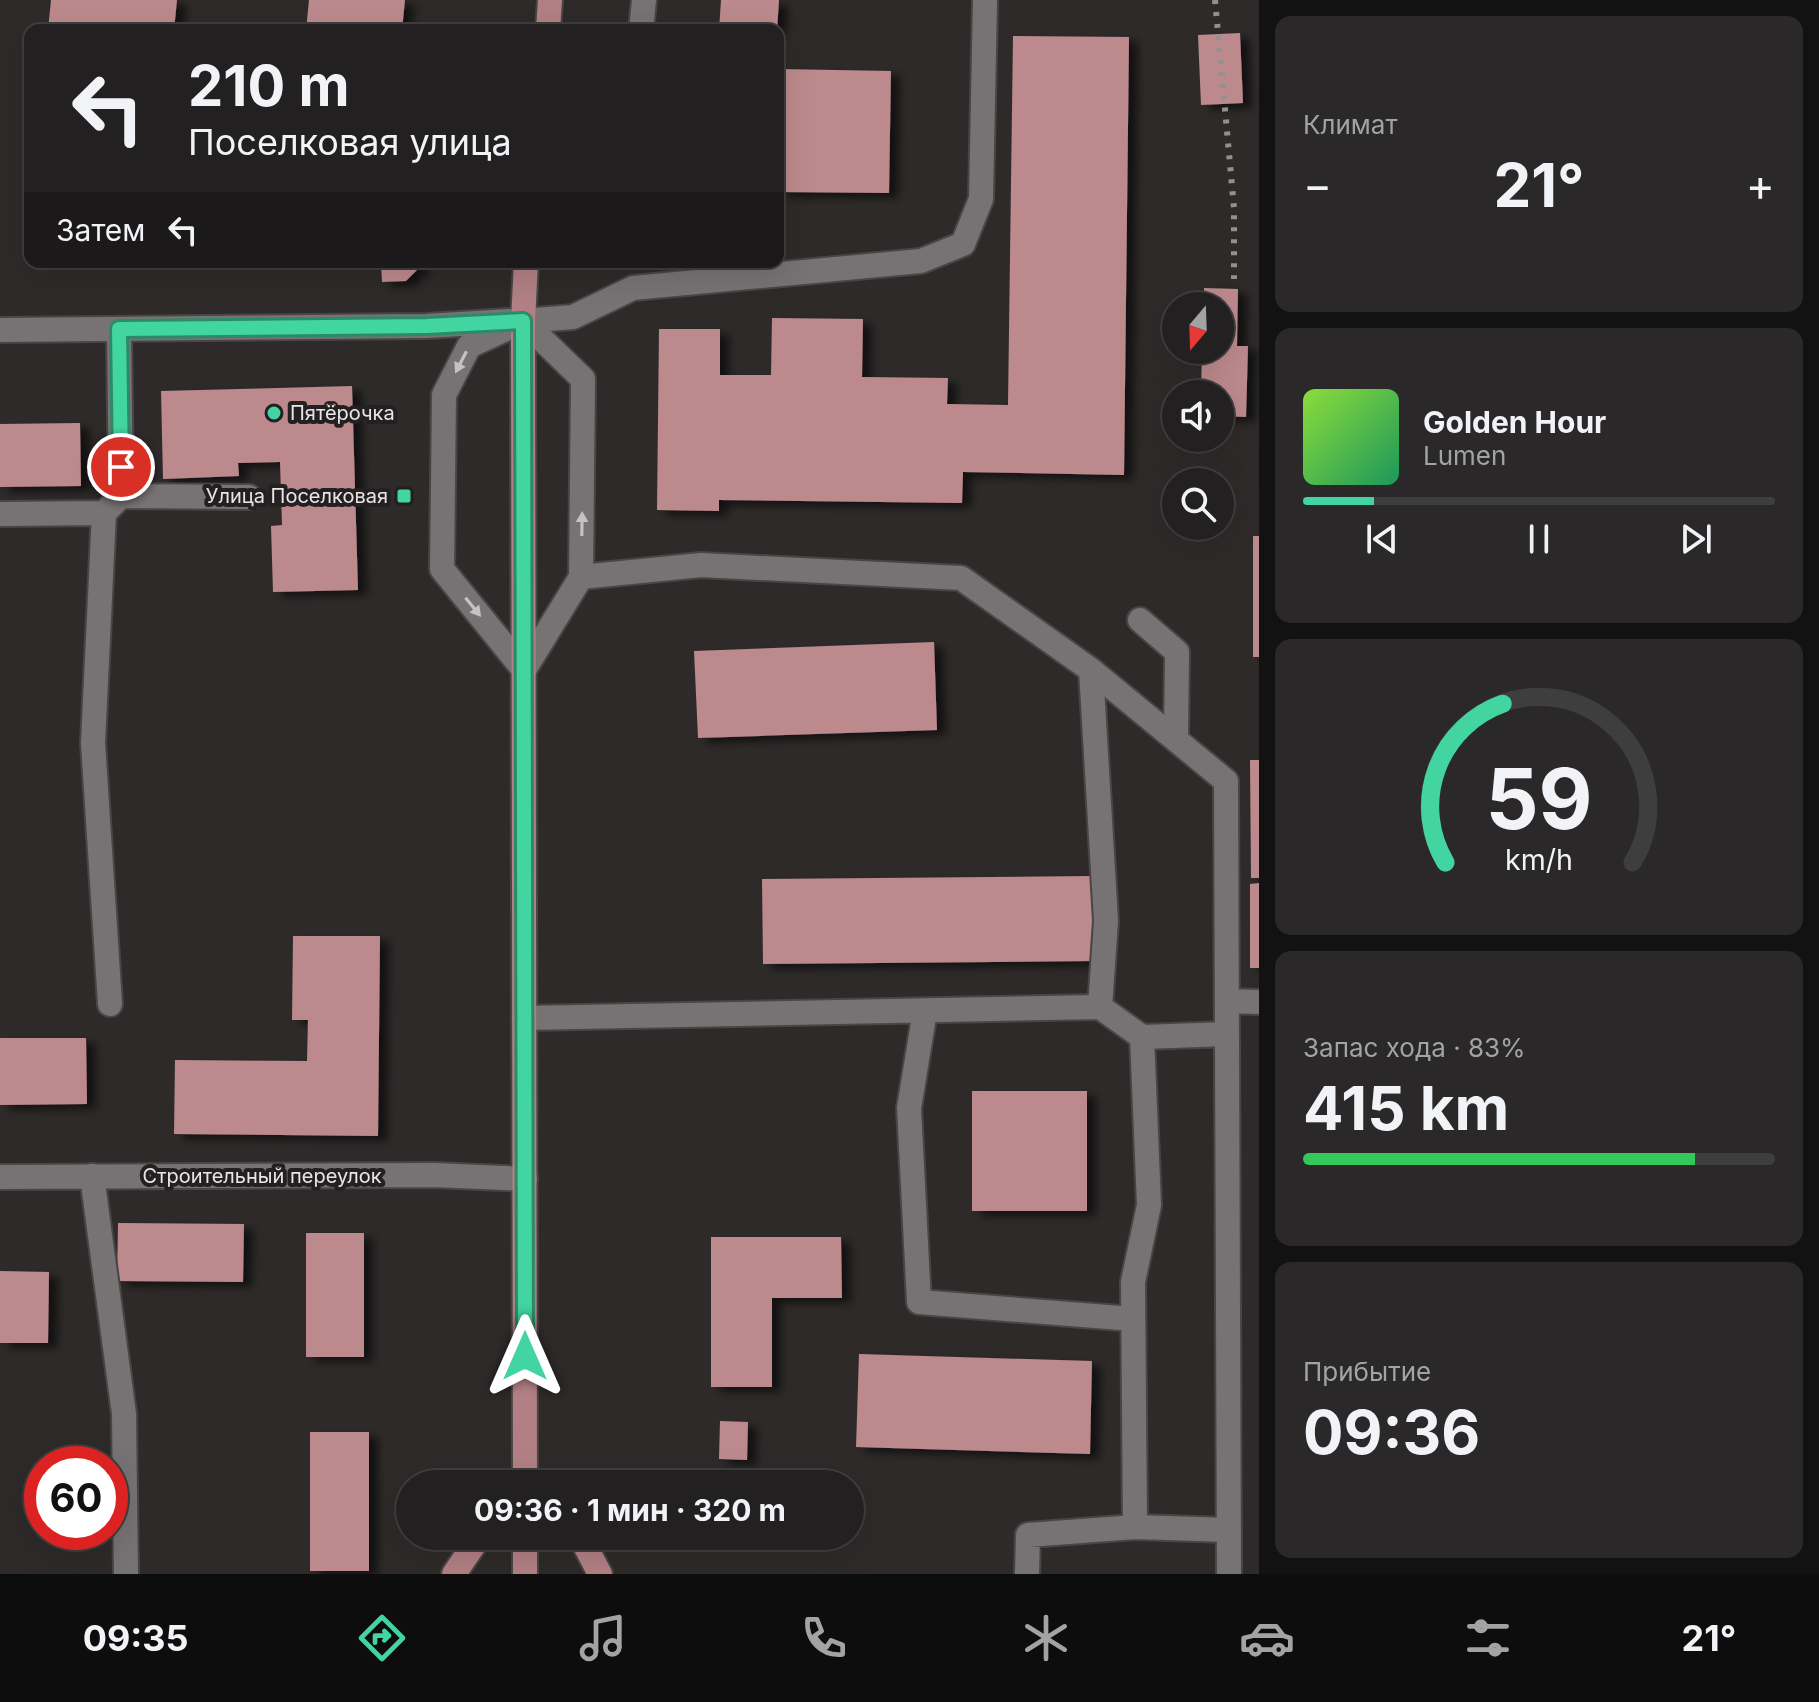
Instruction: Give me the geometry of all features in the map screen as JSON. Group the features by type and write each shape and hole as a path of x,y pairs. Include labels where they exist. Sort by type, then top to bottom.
{"main road":[{"path":"548,24 550,0"},
{"path":"526,268 523,321 526,1470"},
{"path":"454,1574 470,1550"},
{"path":"525,1550 525,1574"},
{"path":"587,1550 600,1574"}],"street":[{"path":"642,24 644,0"},
{"path":"0,330 427,326 523,321 573,317 633,288 921,261 963,244 981,199 985,0"},
{"path":"523,321 583,379 581,577 524,670 442,569 441,491 444,395 469,346 523,321"},
{"path":"110,1004 93,743 113,505 119,329"},
{"path":"0,514 249,497"},
{"path":"581,577 701,565 961,578 1091,670 1226,781 1229,1574"},
{"path":"1140,620 1177,652 1176,738"},
{"path":"1091,670 1106,921 1100,1007"},
{"path":"1227,1001 1259,1002"},
{"path":"524,1018 1100,1007 1142,1037 1227,1034"},
{"path":"925,1011 909,1108 919,1302 1133,1319"},
{"path":"1135,1527 1133,1282 1149,1205 1142,1037"},
{"name":"Строительный переулок","path":"0,1177 434,1175 525,1179"},
{"path":"92,1176 124,1414 126,1574"},
{"path":"1027,1574 1028,1535 1135,1527 1229,1530"}],"building":[{"path":"51,0 177,0 175,24 49,24"},
{"path":"309,0 405,0 403,24 307,24"},
{"path":"721,0 779,0 777,24 719,24"},
{"path":"1240,33 1243,103 1201,105 1198,35"},
{"path":"1013,36 1129,37 1124,475 963,472 962,503 719,500 719,511 657,510 659,329 720,329 720,375 771,375 772,318 863,319 862,377 948,378 947,404 1008,405"},
{"path":"784,69 891,71 889,193 784,192"},
{"path":"381,268 419,268 406,281 382,282"},
{"path":"1204,288 1238,289 1237,346 1248,346 1246,417 1234,417 1234,380 1201,380 1202,364 1234,364 1234,292 1204,292"},
{"path":"352,386 358,590 273,592 271,526 282,525 280,462 238,463 239,476 163,479 161,391"},
{"path":"80,423 81,486 0,487 0,424"},
{"path":"1253,536 1259,536 1259,657 1253,657"},
{"path":"934,642 937,730 698,738 694,651"},
{"path":"1250,760 1259,760 1259,878 1251,878"},
{"path":"1092,876 1093,961 763,964 762,879"},
{"path":"1259,883 1259,968 1250,968 1250,884"},
{"path":"293,936 380,936 378,1136 174,1134 175,1060 307,1061 308,1020 292,1020"},
{"path":"0,1038 86,1038 87,1104 0,1105"},
{"path":"972,1091 1087,1091 1087,1211 972,1211"},
{"path":"118,1223 244,1224 243,1282 117,1281"},
{"path":"306,1233 364,1233 364,1357 306,1357"},
{"path":"711,1237 841,1237 842,1298 772,1298 772,1387 711,1387"},
{"path":"0,1271 49,1272 48,1343 0,1343"},
{"path":"859,1354 1092,1361 1090,1454 856,1447"},
{"path":"720,1421 748,1422 747,1460 719,1459"},
{"path":"310,1432 369,1432 369,1571 310,1571"}],"railway":[{"path":"1215,0 1234,208 1234,279"}],"place":[{"name":"Пятёрочка","path":"274,413"},
{"name":"Улица Поселковая","path":"404,496"}],"route":[{"path":"121,467 119,329 427,326 523,321 525,1356"}]}
